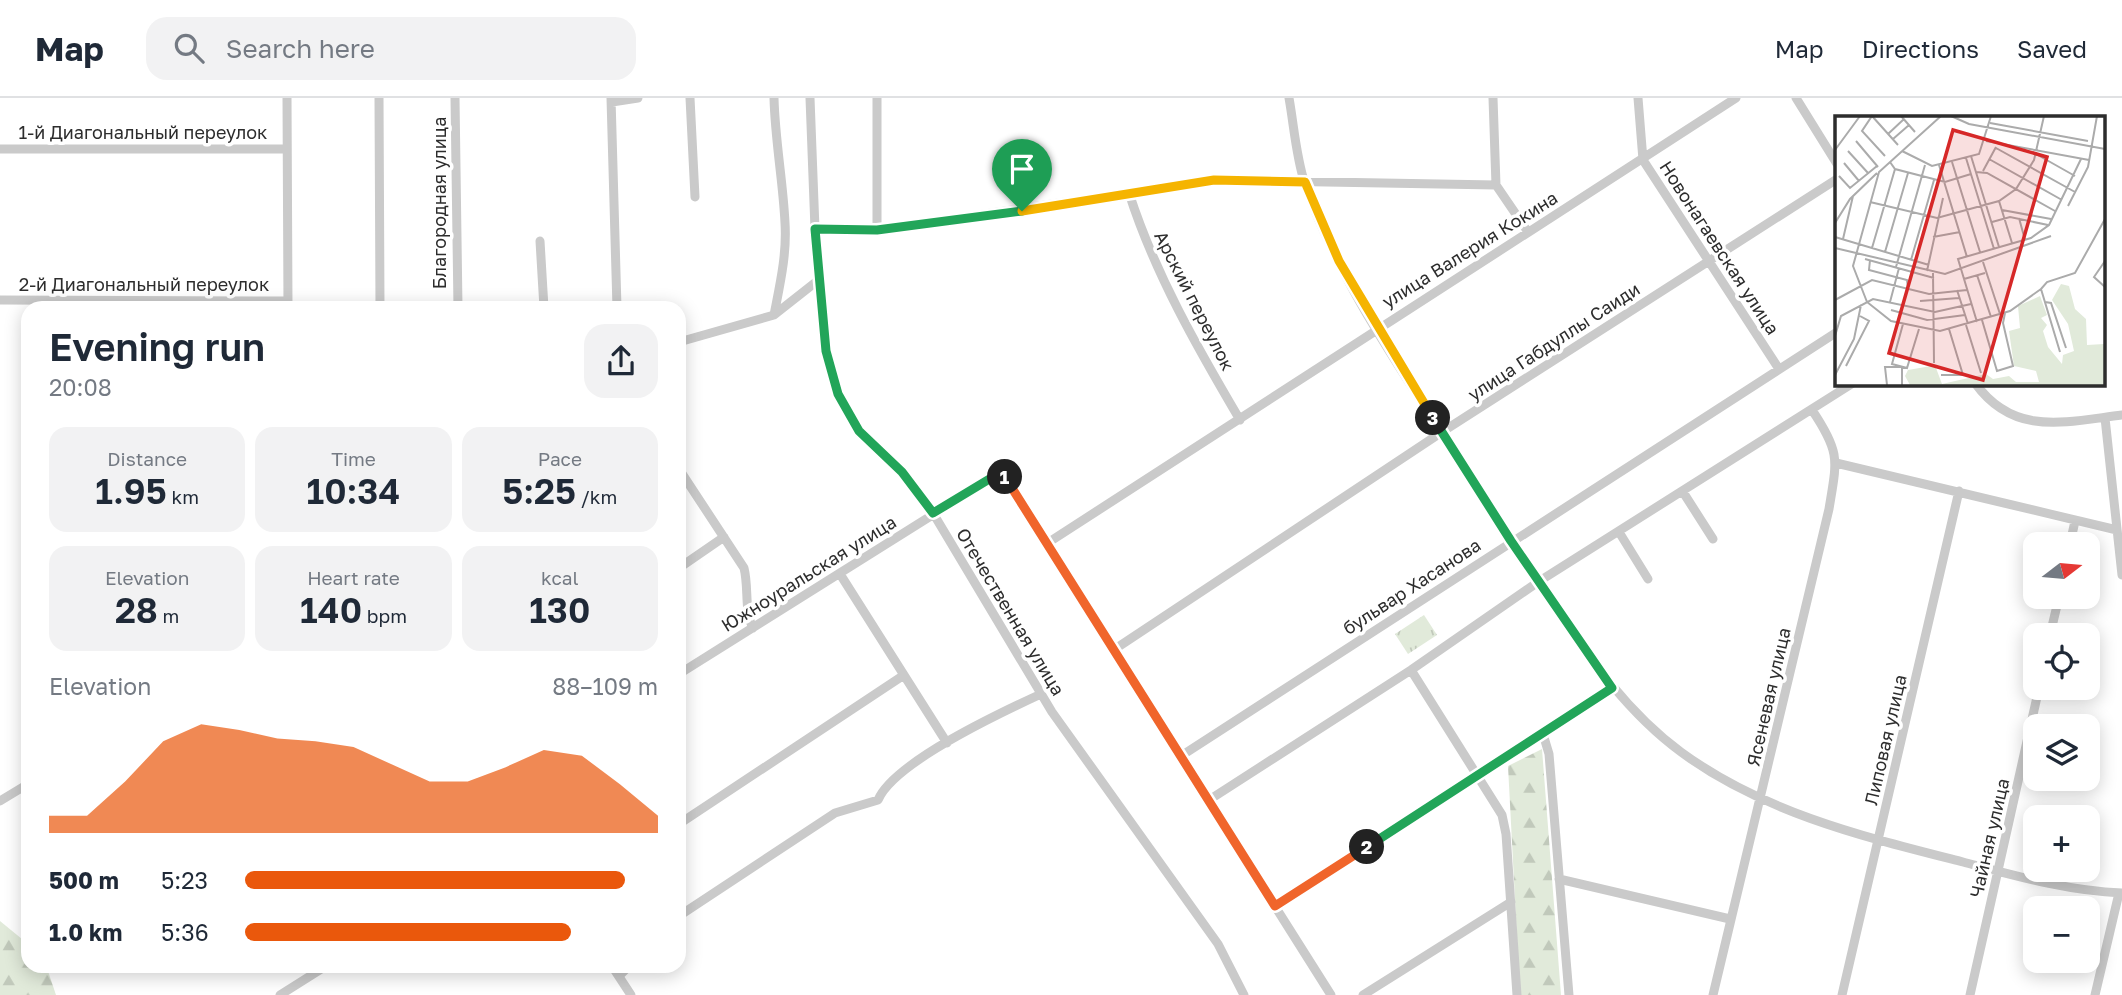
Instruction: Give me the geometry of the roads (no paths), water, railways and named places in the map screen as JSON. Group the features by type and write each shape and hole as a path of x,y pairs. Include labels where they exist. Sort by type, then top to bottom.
{"street":[{"path":"287,98 288,301"},
{"path":"379,98 380,301"},
{"name":"Благородная улица","path":"455,98 458,301"},
{"path":"617,301 611,100 638,98"},
{"path":"690,98 695,197"},
{"path":"774,98 776,156 785,223 785,260 774,315"},
{"name":"Отечественная улица","path":"810,98 815,229 826,351 838,394 859,431 902,472 933,513 1041,694 1218,944 1244,995"},
{"path":"877,98 877,230"},
{"path":"1289,98 1305,182 1339,261 1377,329 1511,541 1612,688 1678,750 1760,799 1879,840 2064,887 2120,893 2095,995"},
{"path":"1493,98 1496,185 1528,232"},
{"name":"Новонагаевская улица","path":"1637,98 1643,160 1779,369"},
{"name":"улица Валерия Кокина","path":"1046,544 1736,98"},
{"path":"1796,98 1835,160"},
{"name":"1-й Диагональный переулок","path":"0,149 286,149"},
{"path":"815,229 877,230 1214,180 1496,185"},
{"name":"улица Габдуллы Саиди","path":"1115,649 1442,432 1835,180"},
{"name":"Арский переулок","path":"1129,193 1144,240 1188,331 1240,420"},
{"path":"540,241 544,301"},
{"path":"686,340 774,315 821,278"},
{"name":"2-й Диагональный переулок","path":"0,300 72,301"},
{"name":"бульвар Хасанова","path":"1181,756 1835,333"},
{"path":"1209,800 1411,670 1538,582 1850,385"},
{"path":"1977,385 1995,406 2030,421 2047,423 2122,415"},
{"name":"Ясеневая улица","path":"1713,995 1829,509 1836,463 1835,447 1812,410"},
{"path":"2105,418 2122,575"},
{"path":"1836,463 2117,530"},
{"name":"Южноуральская улица","path":"686,670 1001,472 1331,995"},
{"path":"686,480 744,568 748,584 748,618 753,628"},
{"name":"Липовая улица","path":"1842,995 1959,491"},
{"path":"1683,492 1713,539"},
{"path":"2073,532 2075,521"},
{"path":"1619,532 1648,579"},
{"path":"686,563 724,537"},
{"path":"840,574 947,743"},
{"path":"1411,670 1478,776 1504,823 1517,995"},
{"path":"686,819 904,675"},
{"path":"1275,906 1612,688"},
{"path":"686,911 835,813 878,800 889,781 947,743 1041,694"},
{"name":"Чайная улица","path":"1970,995 2036,700"},
{"path":"1543,734 1549,754 1569,995"},
{"path":"0,801 21,788"},
{"path":"1559,879 1730,919"},
{"path":"1363,995 1511,902"},
{"path":"280,995 315,973"},
{"path":"617,973 631,995"},
{"path":"619,976 622,973"}]}
